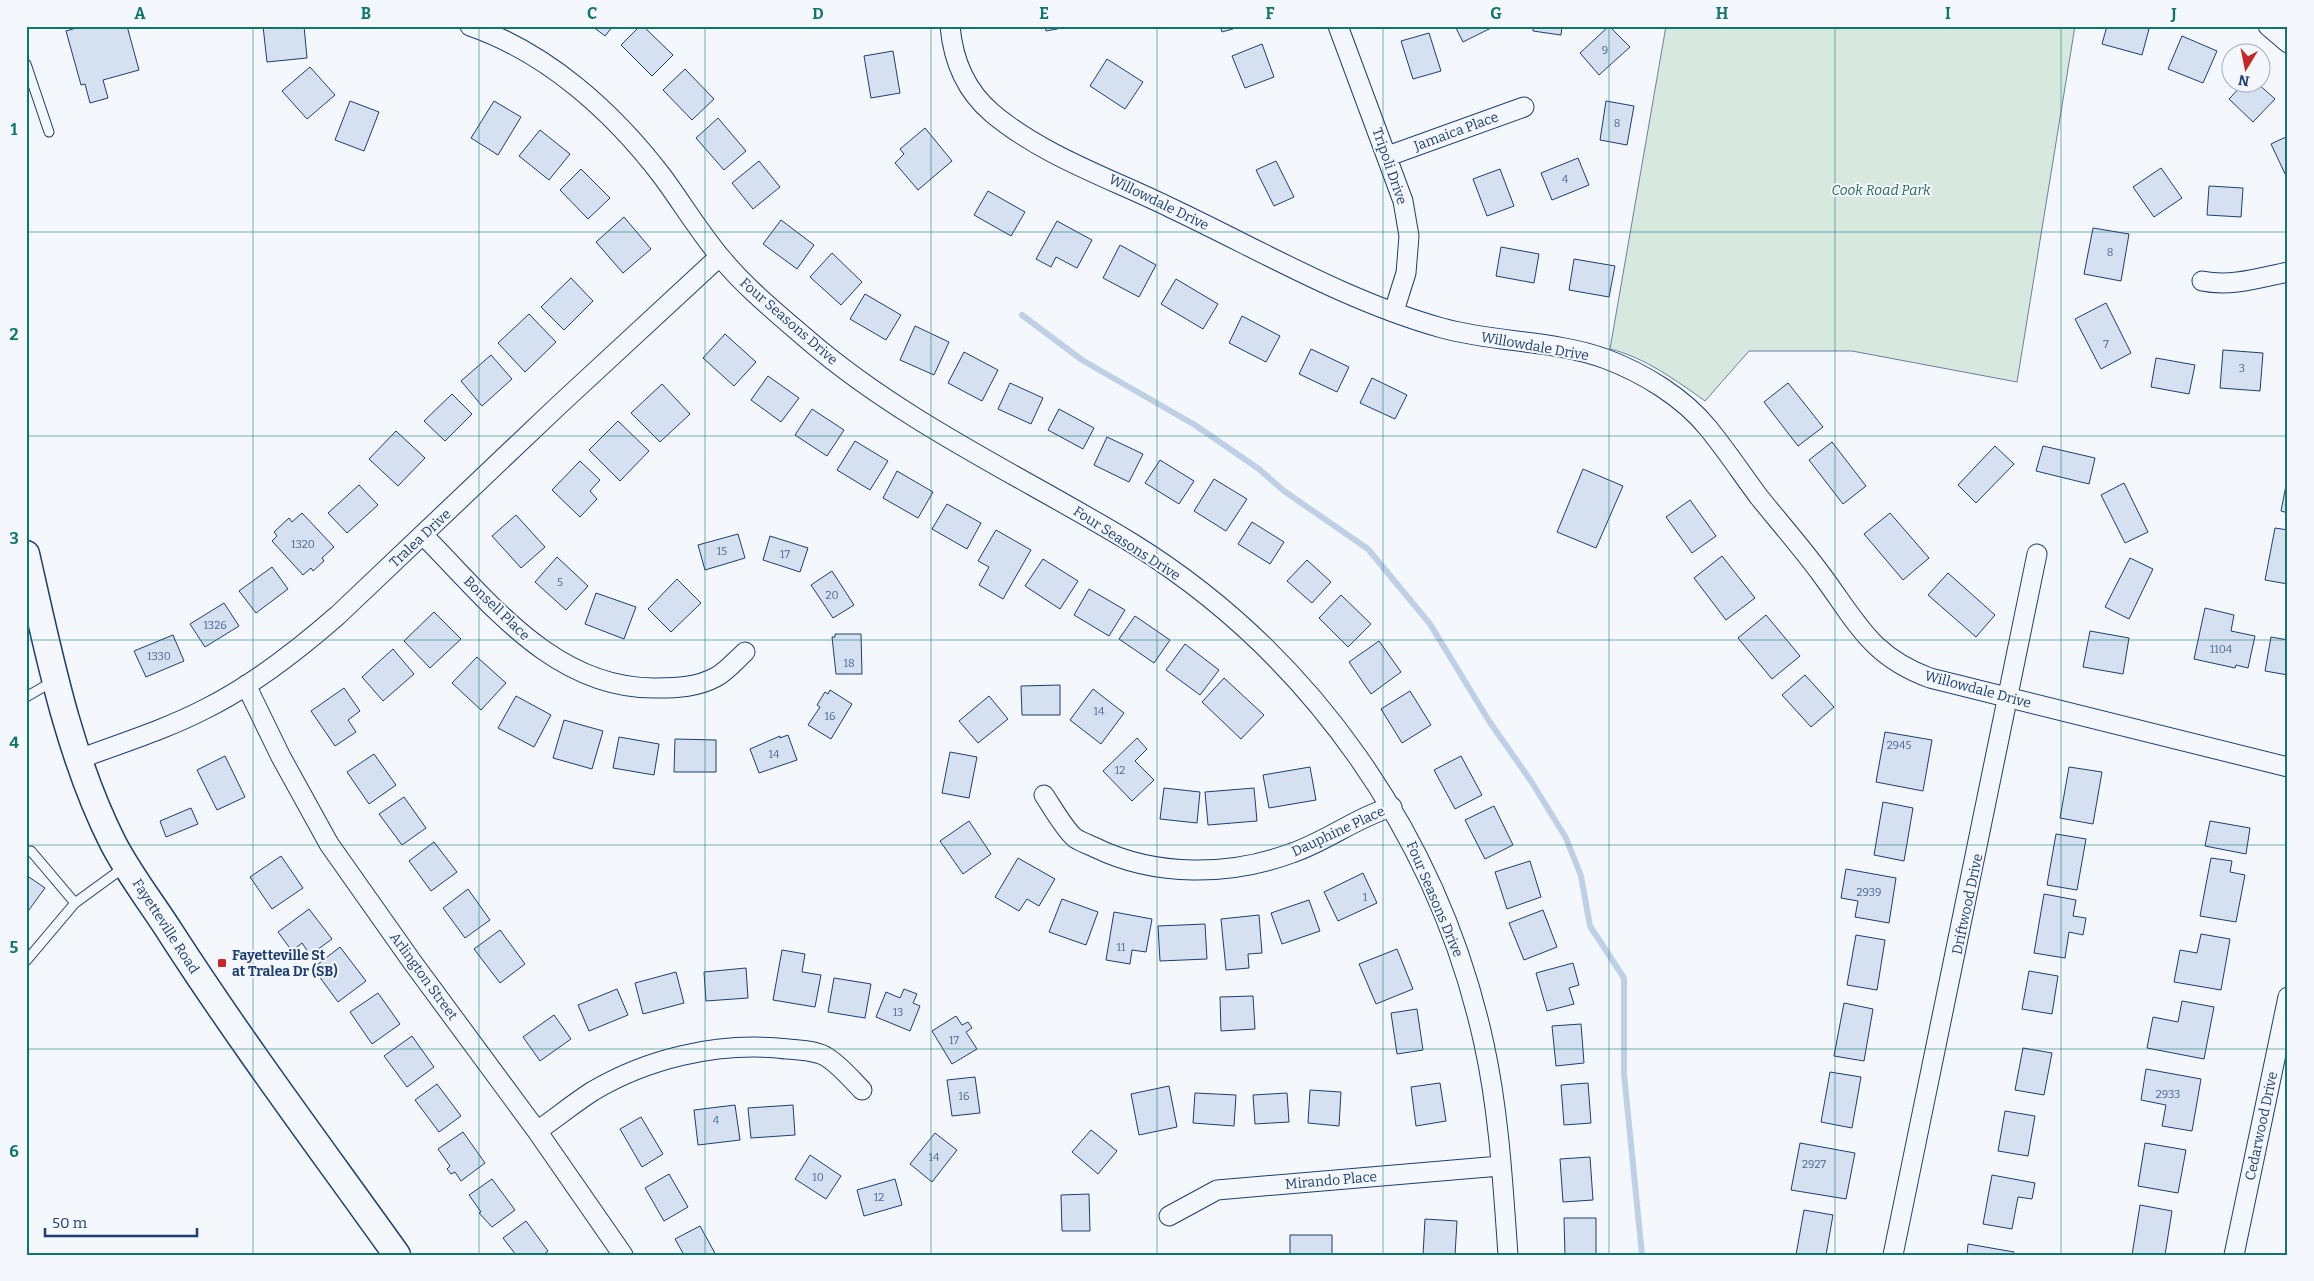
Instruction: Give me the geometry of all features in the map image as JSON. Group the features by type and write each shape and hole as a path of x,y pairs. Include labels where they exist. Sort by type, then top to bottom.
{"main road":[{"name":"Fayetteville Road","path":"26,554 56,680 80,759 106,826 126,866 201,979 397,1255"}],"street":[{"name":"Four Seasons Drive","path":"470,26 487,32 536,58 568,80 600,107 632,139 661,175 719,256 757,294 851,375 992,462 1136,546 1233,616 1279,660 1333,723 1364,764 1392,807 1421,860 1472,992 1485,1047 1500,1166 1508,1255"},
{"name":"Willowdale Drive","path":"950,26 956,60 964,81 991,112 1016,130 1073,162 1355,296 1441,328 1477,336 1571,350 1605,359 1632,371 1665,391 1692,411 1707,426 1759,496 1821,574 1859,630 1876,647 1912,672 2009,698 2288,766"},
{"name":"Tripoli Drive","path":"1338,26 1388,156 1403,201 1409,236 1406,273 1394,311"},
{"path":"2268,26 2288,42"},
{"name":"Jamaica Place","path":"1388,156 1524,107"},
{"name":"Tralea Drive","path":"80,759 166,727 208,708 246,685 301,646 338,616 558,406 719,256"},
{"path":"2202,281 2216,284 2232,284 2288,272"},
{"name":"Bonsell Place","path":"423,535 511,626 542,651 564,664 594,677 619,684 646,688 695,686 717,677 744,652"},
{"name":"Driftwood Drive","path":"1894,1255 2037,554"},
{"name":"Arlington Street","path":"246,685 281,757 329,844 537,1131 623,1255"},
{"name":"Dauphine Place","path":"1044,795 1075,838 1116,858 1187,870 1222,869 1256,863 1292,853 1374,812 1392,807"},
{"name":"Cedarwood Drive","path":"2234,1255 2288,997"},
{"path":"537,1131 594,1091 628,1074 657,1062 718,1049 762,1047 805,1051 825,1056 862,1090"},
{"name":"Mirando Place","path":"1169,1216 1217,1190 1500,1166"}],"lane":[{"path":"26,64 48,132"},
{"path":"26,697 56,680"},
{"path":"26,852 30,852 75,903"},
{"path":"26,960 75,903 126,866"}],"green space":[{"name":"Cook Road Park","path":"1666,26 2075,26 2017,382 1852,351 1749,351 1705,401 1648,364 1610,349"}],"building":[{"path":"83,26 127,26 139,70 103,80 108,98 90,103 85,84 81,85 66,31"},
{"path":"263,26 304,26 307,58 267,62"},
{"path":"592,26 613,26 605,36"},
{"path":"640,26 643,26 673,55 652,76 621,45"},
{"path":"1045,26 1073,26 1046,31"},
{"path":"1220,26 1243,26 1222,32"},
{"path":"1455,26 1495,26 1463,42"},
{"path":"1533,26 1562,26 1561,35 1533,31"},
{"path":"1609,26 1630,47 1599,75 1580,53"},
{"path":"2107,26 2140,26 2149,29 2142,55 2102,44"},
{"path":"1429,33 1441,71 1413,79 1401,41"},
{"path":"2182,36 2217,51 2203,83 2168,69"},
{"path":"1262,44 1274,77 1245,88 1232,56"},
{"path":"893,51 900,93 871,98 864,56"},
{"path":"1107,59 1143,82 1125,109 1090,86"},
{"path":"310,67 335,95 307,119 282,91"},
{"path":"685,69 714,99 692,120 663,90"},
{"path":"2236,92 2267,92 2275,99 2253,122 2229,99"},
{"path":"350,101 379,112 364,151 335,140"},
{"path":"494,101 521,117 498,155 471,138"},
{"path":"1606,101 1634,106 1627,145 1600,140"},
{"path":"718,118 746,151 724,170 696,138"},
{"path":"925,128 952,161 918,190 895,163 904,154 900,149"},
{"path":"540,130 570,154 549,180 519,156"},
{"path":"2288,136 2288,178 2287,178 2271,144"},
{"path":"1578,158 1589,185 1552,200 1541,173"},
{"path":"759,161 780,187 753,209 732,183"},
{"path":"1276,161 1294,197 1274,206 1256,170"},
{"path":"2161,168 2182,198 2154,217 2133,187"},
{"path":"581,169 610,198 588,219 560,190"},
{"path":"1500,169 1514,206 1487,216 1473,179"},
{"path":"2209,186 2243,188 2241,217 2207,215"},
{"path":"988,191 1025,212 1011,236 974,215"},
{"path":"624,217 651,249 623,273 596,242"},
{"path":"781,220 814,245 797,269 763,244"},
{"path":"1057,221 1092,240 1077,268 1056,257 1051,267 1036,259"},
{"path":"2093,228 2129,234 2121,281 2084,274"},
{"path":"1120,245 1156,265 1139,297 1103,278"},
{"path":"1501,247 1539,254 1534,283 1496,276"},
{"path":"832,253 862,282 841,305 810,277"},
{"path":"1574,259 1615,266 1609,297 1569,290"},
{"path":"571,278 593,301 564,330 541,307"},
{"path":"1176,279 1218,304 1203,329 1161,304"},
{"path":"865,294 901,315 886,340 850,319"},
{"path":"2106,303 2131,353 2101,369 2075,319"},
{"path":"529,314 556,342 525,372 498,343"},
{"path":"1242,316 1280,336 1266,362 1229,343"},
{"path":"915,326 949,342 934,375 900,360"},
{"path":"725,334 756,362 734,386 703,358"},
{"path":"1311,349 1349,367 1337,392 1299,374"},
{"path":"2223,350 2263,353 2260,391 2220,388"},
{"path":"964,352 998,370 982,401 948,383"},
{"path":"491,355 512,379 482,406 461,381"},
{"path":"2156,358 2195,365 2189,394 2151,387"},
{"path":"768,376 799,398 781,422 751,400"},
{"path":"1372,378 1407,395 1395,419 1360,403"},
{"path":"1010,383 1043,398 1031,424 998,409"},
{"path":"1788,383 1823,427 1798,446 1764,402"},
{"path":"662,384 690,414 660,442 631,413"},
{"path":"452,394 472,414 445,441 424,421"},
{"path":"812,409 844,430 827,456 795,435"},
{"path":"1059,409 1094,428 1083,449 1048,430"},
{"path":"618,421 649,451 620,481 589,450"},
{"path":"396,431 425,458 398,486 369,459"},
{"path":"1107,437 1143,454 1129,482 1094,465"},
{"path":"855,441 888,461 870,490 837,470"},
{"path":"1832,442 1866,486 1843,504 1809,460"},
{"path":"1995,446 2014,464 1976,503 1958,485"},
{"path":"2043,446 2095,458 2089,484 2036,471"},
{"path":"1160,460 1194,481 1179,504 1145,483"},
{"path":"580,461 600,480 590,491 597,499 580,517 552,490"},
{"path":"1583,469 1623,486 1596,548 1557,532"},
{"path":"897,471 933,492 918,518 883,498"},
{"path":"2288,475 2288,513 2281,511"},
{"path":"1214,479 1247,499 1226,531 1194,511"},
{"path":"2124,483 2148,532 2125,543 2101,495"},
{"path":"359,485 378,505 347,533 328,513"},
{"path":"1690,500 1716,536 1692,553 1666,517"},
{"path":"947,504 981,523 967,549 932,529"},
{"path":"302,513 334,547 322,558 324,561 313,571 311,568 303,575 272,541 277,536 274,532 289,518 292,522"},
{"path":"1890,513 1929,558 1903,580 1864,534"},
{"path":"516,515 545,547 521,568 492,536"},
{"path":"1252,522 1284,542 1270,564 1238,544"},
{"path":"2275,528 2288,530 2288,584 2265,580"},
{"path":"996,530 1031,550 1003,599 979,585 989,567 978,561"},
{"path":"738,534 745,558 705,570 698,545"},
{"path":"770,536 808,548 800,572 763,560"},
{"path":"1722,556 1755,598 1726,620 1694,578"},
{"path":"557,557 588,586 566,610 535,582"},
{"path":"2130,558 2153,569 2129,619 2105,607"},
{"path":"1043,559 1078,581 1060,609 1025,586"},
{"path":"1307,560 1331,582 1312,603 1287,581"},
{"path":"272,567 288,589 256,613 239,591"},
{"path":"832,571 854,605 833,618 811,585"},
{"path":"1948,573 1995,615 1976,637 1928,595"},
{"path":"677,579 701,603 671,632 648,609"},
{"path":"1089,589 1125,610 1109,636 1074,615"},
{"path":"596,593 636,607 624,639 585,624"},
{"path":"1341,595 1371,624 1348,647 1319,618"},
{"path":"224,603 239,626 205,647 190,624"},
{"path":"2205,608 2234,615 2231,631 2255,636 2248,668 2236,665 2235,668 2194,659"},
{"path":"434,612 461,639 430,668 404,641"},
{"path":"1766,615 1800,656 1772,679 1738,638"},
{"path":"1135,616 1170,640 1154,663 1119,639"},
{"path":"2090,631 2129,638 2123,674 2083,667"},
{"path":"835,634 861,634 862,674 836,674 832,637 835,637"},
{"path":"173,635 184,661 146,677 134,651"},
{"path":"2271,637 2288,640 2288,675 2265,671"},
{"path":"1379,641 1401,672 1371,694 1349,662"},
{"path":"1185,644 1219,670 1200,695 1166,670"},
{"path":"393,649 414,674 383,701 362,677"},
{"path":"477,657 506,683 481,710 452,683"},
{"path":"1805,675 1834,707 1811,727 1782,695"},
{"path":"1224,678 1264,715 1241,739 1202,702"},
{"path":"1060,685 1060,715 1022,715 1021,686"},
{"path":"344,688 360,711 348,720 356,732 335,746 311,711"},
{"path":"1093,689 1124,713 1101,744 1070,720"},
{"path":"830,690 852,704 831,739 808,725 820,707 817,705 825,692 828,694"},
{"path":"1410,691 1431,725 1402,743 1381,709"},
{"path":"516,696 551,715 534,747 498,728"},
{"path":"989,696 1008,719 978,743 959,721"},
{"path":"564,720 603,731 592,769 553,758"},
{"path":"1885,732 1932,740 1923,791 1876,782"},
{"path":"788,735 797,760 759,773 750,749 780,736 780,738"},
{"path":"619,737 659,744 654,775 613,768"},
{"path":"1137,738 1147,749 1135,761 1154,780 1132,801 1103,771"},
{"path":"675,739 716,740 716,772 674,772"},
{"path":"950,752 977,757 969,798 942,793"},
{"path":"374,754 396,785 369,804 347,772"},
{"path":"225,756 245,797 217,810 197,770"},
{"path":"1461,756 1482,795 1455,809 1434,770"},
{"path":"1310,767 1316,800 1269,808 1263,775"},
{"path":"2069,767 2102,772 2093,824 2060,818"},
{"path":"1164,788 1200,792 1197,823 1160,819"},
{"path":"1254,788 1257,821 1208,825 1205,792"},
{"path":"404,797 426,828 402,845 379,814"},
{"path":"1883,802 1913,808 1904,861 1874,855"},
{"path":"1494,806 1513,845 1485,859 1465,820"},
{"path":"191,808 198,824 166,837 160,821"},
{"path":"969,821 991,854 963,874 940,841"},
{"path":"2210,821 2250,828 2246,854 2205,846"},
{"path":"2056,834 2086,839 2077,890 2047,885"},
{"path":"434,842 457,872 431,891 409,861"},
{"path":"281,856 303,888 272,909 250,877"},
{"path":"1018,858 1055,879 1039,906 1027,899 1019,911 995,897"},
{"path":"2211,858 2232,861 2230,872 2245,875 2236,922 2200,916"},
{"path":"1530,861 1541,897 1507,909 1495,872"},
{"path":"1846,869 1896,878 1889,923 1855,917 1858,901 1841,898"},
{"path":"1363,873 1377,903 1338,921 1324,892"},
{"path":"26,875 45,888 26,914"},
{"path":"468,889 490,920 465,938 443,908"},
{"path":"2044,894 2076,900 2073,916 2086,918 2083,935 2069,932 2065,958 2034,953"},
{"path":"1062,899 1098,912 1086,945 1049,932"},
{"path":"1309,900 1320,931 1282,944 1271,913"},
{"path":"309,909 332,939 310,955 302,943 292,951 278,932"},
{"path":"1543,910 1557,947 1524,960 1509,923"},
{"path":"1114,912 1152,919 1146,952 1132,950 1130,964 1106,960"},
{"path":"1259,915 1262,953 1248,954 1249,968 1226,970 1221,919"},
{"path":"1205,924 1207,959 1160,961 1158,926"},
{"path":"500,930 525,964 500,983 474,949"},
{"path":"2201,934 2230,939 2221,990 2174,982 2180,950 2197,953"},
{"path":"1856,935 1885,940 1877,990 1847,985"},
{"path":"340,947 366,981 338,1002 313,968"},
{"path":"1397,949 1413,989 1376,1004 1359,964"},
{"path":"782,950 805,954 802,972 821,975 815,1007 773,1000"},
{"path":"1573,963 1579,985 1569,988 1574,1004 1547,1011 1536,973"},
{"path":"746,968 748,998 706,1001 704,972"},
{"path":"2029,971 2058,976 2052,1014 2022,1009"},
{"path":"676,972 684,1003 643,1014 635,983"},
{"path":"834,978 871,984 865,1018 828,1012"},
{"path":"617,989 628,1015 589,1031 578,1005"},
{"path":"904,989 917,994 913,1003 920,1006 910,1031 876,1017 886,992 900,998"},
{"path":"378,993 400,1024 372,1044 350,1012"},
{"path":"1253,996 1255,1029 1221,1031 1220,997"},
{"path":"2182,1001 2214,1007 2204,1059 2147,1048 2153,1017 2178,1022"},
{"path":"1844,1003 1873,1009 1864,1061 1834,1056"},
{"path":"1417,1009 1423,1050 1397,1054 1391,1013"},
{"path":"554,1015 571,1039 540,1061 523,1037"},
{"path":"956,1016 962,1025 968,1022 972,1028 966,1032 977,1049 952,1064 932,1031"},
{"path":"1581,1024 1584,1063 1556,1066 1552,1026"},
{"path":"412,1036 434,1067 407,1087 384,1056"},
{"path":"2023,1048 2052,1053 2044,1095 2015,1090"},
{"path":"2146,1069 2201,1079 2192,1131 2162,1126 2166,1105 2141,1100"},
{"path":"1830,1072 1861,1077 1852,1128 1821,1122"},
{"path":"975,1077 980,1113 952,1116 947,1080"},
{"path":"1440,1083 1446,1121 1416,1126 1411,1087"},
{"path":"1588,1083 1591,1123 1564,1125 1561,1085"},
{"path":"437,1084 461,1116 439,1132 415,1100"},
{"path":"1169,1086 1177,1127 1139,1135 1131,1094"},
{"path":"1310,1090 1341,1092 1339,1126 1308,1123"},
{"path":"1195,1093 1236,1095 1234,1126 1193,1123"},
{"path":"1287,1093 1289,1122 1255,1124 1253,1095"},
{"path":"735,1105 740,1140 698,1145 694,1110"},
{"path":"793,1105 795,1135 751,1138 748,1108"},
{"path":"2005,1111 2035,1116 2028,1156 1998,1151"},
{"path":"641,1117 663,1154 642,1167 620,1129"},
{"path":"1091,1130 1117,1151 1098,1174 1072,1152"},
{"path":"463,1132 485,1163 461,1181 455,1172 451,1174 447,1169 450,1166 438,1149"},
{"path":"935,1133 957,1150 932,1182 910,1164"},
{"path":"1800,1143 1855,1153 1846,1199 1791,1190"},
{"path":"2145,1143 2186,1150 2178,1193 2138,1186"},
{"path":"810,1155 841,1176 826,1199 795,1179"},
{"path":"1590,1157 1593,1200 1563,1202 1560,1159"},
{"path":"669,1174 688,1207 664,1221 645,1188"},
{"path":"1992,1175 2035,1183 2032,1199 2018,1197 2012,1229 1983,1224"},
{"path":"492,1179 515,1210 492,1227 479,1213 481,1212 469,1195"},
{"path":"895,1179 902,1205 864,1216 857,1190"},
{"path":"1089,1194 1090,1231 1062,1231 1061,1195"},
{"path":"2140,1205 2172,1211 2165,1255 2132,1255"},
{"path":"1804,1210 1833,1215 1826,1255 1796,1255"},
{"path":"1564,1218 1596,1218 1596,1255 1565,1255"},
{"path":"1425,1219 1457,1221 1455,1255 1423,1255"},
{"path":"526,1221 548,1251 543,1255 516,1255 503,1238"},
{"path":"700,1226 716,1255 684,1255 675,1239"},
{"path":"1290,1235 1332,1235 1332,1255 1290,1255"},
{"path":"1968,1244 2014,1252 2013,1255 1967,1255"}],"waterway":[{"path":"1022,315 1082,360 1195,425 1259,469 1284,491 1368,549 1430,624 1489,721 1531,781 1566,838 1581,876 1590,926 1624,978 1624,1074 1642,1255"}],"place":[{"name":"Fayetteville St at Tralea Dr (SB)","path":"222,963"}]}
